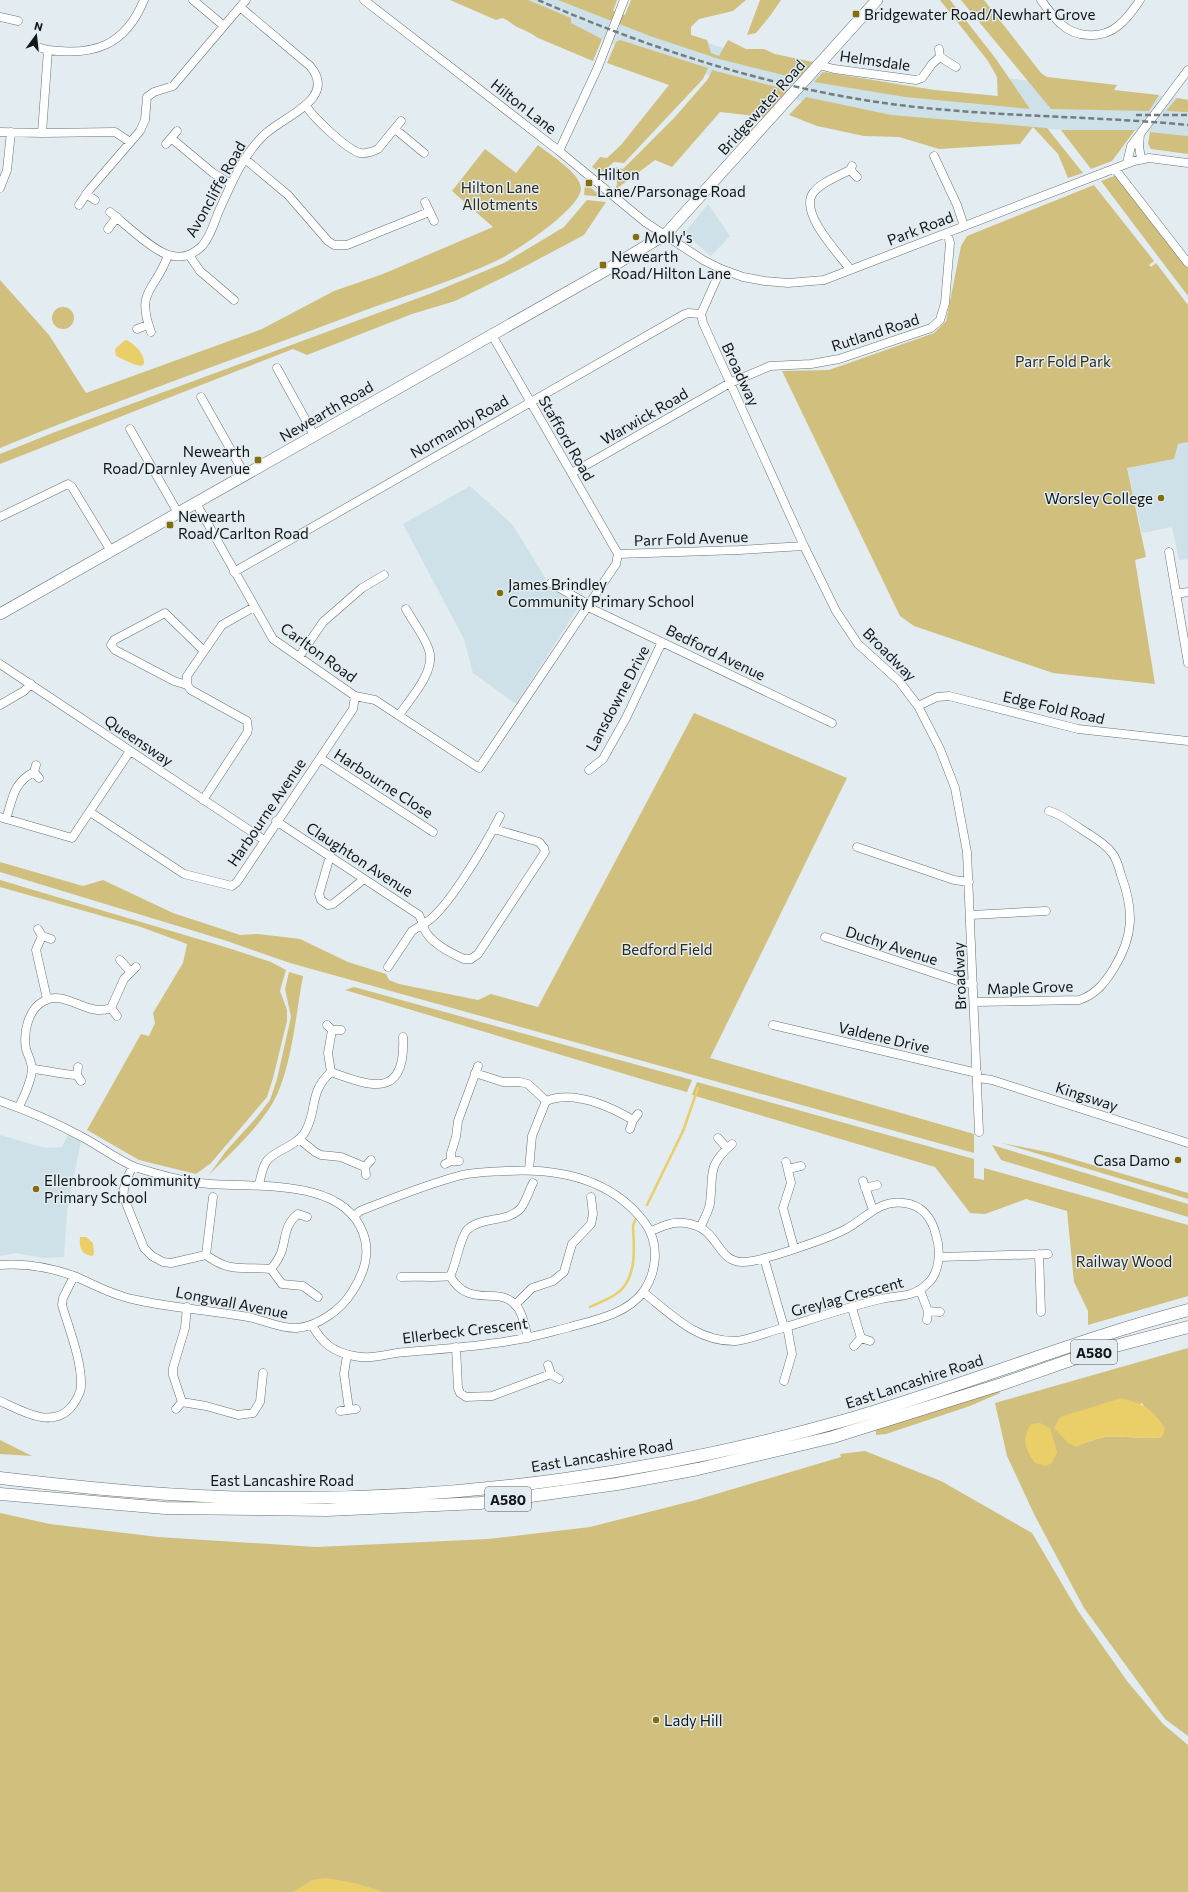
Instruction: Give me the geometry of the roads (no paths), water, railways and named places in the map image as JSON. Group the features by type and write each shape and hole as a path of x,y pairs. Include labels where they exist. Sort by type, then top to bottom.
{"highway":[{"name":"East Lancashire Road","path":"0,1478 150,1493 281,1498 381,1496 494,1488 601,1473 698,1455 818,1427 861,1415 1138,1324 1188,1310"},
{"path":"1164,1317 1188,1317"},
{"name":"East Lancashire Road","path":"0,1494 165,1508 327,1510 480,1503 609,1486 705,1467 833,1437 1002,1384 1096,1351 1188,1327"}],"main road":[{"name":"Bridgewater Road","path":"666,234 877,0"},
{"name":"Newearth Road","path":"0,614 492,335 666,234"}],"street":[{"path":"42,133 44,49 82,52 99,48 110,42 129,27 144,0"},
{"path":"193,0 224,26"},
{"path":"79,205 86,194 140,131 145,120 147,97 154,92 173,86 246,0"},
{"name":"Hilton Lane","path":"364,0 559,151 645,222 666,234"},
{"path":"559,151 598,67 624,0"},
{"path":"1041,0 1056,20 1068,30 1082,35 1092,36 1118,27 1140,0"},
{"name":"Avoncliffe Road","path":"168,255 189,255 203,244 231,184 255,144 270,128 306,106 315,96 318,87 314,70 240,7"},
{"path":"0,17 18,21"},
{"name":"Helmsdale","path":"819,65 834,69 916,80 922,78 940,53 956,67"},
{"path":"1127,164 1131,146 1188,70"},
{"path":"306,106 315,119 350,147 361,153 373,152 378,149 401,121"},
{"path":"395,129 424,152"},
{"path":"177,131 168,141 231,184"},
{"path":"0,132 115,132 130,142"},
{"path":"0,188 7,170 11,132"},
{"path":"1140,134 1139,146 1141,159"},
{"path":"934,156 957,205 964,226"},
{"path":"245,159 288,195 322,236 334,245 347,245 429,212"},
{"name":"Park Road","path":"666,234 703,260 721,269 743,277 788,283 824,280 1141,159 1188,163"},
{"path":"850,269 813,217 810,205 813,192 851,167 857,177"},
{"path":"1115,168 1188,263"},
{"path":"86,194 95,200"},
{"path":"425,202 434,221"},
{"path":"110,212 158,250 168,255 164,266 146,296 144,310 150,328 137,329"},
{"path":"108,229 117,217"},
{"name":"Rutland Road","path":"730,383 770,366 811,364 839,359 931,328 940,320 945,303 950,243 947,233"},
{"path":"189,255 200,271 231,298 234,288"},
{"path":"701,314 721,269"},
{"name":"Normanby Road","path":"234,572 683,315 688,313 701,314"},
{"name":"Broadway","path":"701,314 703,323 804,546 836,610 850,633 865,651 899,681 918,706 940,749 955,788 964,829 969,882 979,1132"},
{"name":"Stafford Road","path":"492,335 618,554"},
{"path":"276,368 314,435"},
{"name":"Warwick Road","path":"572,473 730,383"},
{"path":"201,397 245,475"},
{"path":"130,429 178,513"},
{"path":"0,517 68,484 72,487 111,551"},
{"name":"Carlton Road","path":"196,503 273,639 355,696 375,700 479,768"},
{"name":"Parr Fold Avenue","path":"479,768 589,606 616,564 618,554 739,550 804,546"},
{"path":"1169,552 1188,661"},
{"path":"299,657 323,622 362,588 384,575"},
{"name":"Bedford Avenue","path":"551,583 589,606 832,723"},
{"path":"1176,594 1188,592"},
{"path":"187,685 187,676 222,625 254,607"},
{"path":"399,715 427,674 431,662 429,650 407,619 406,609"},
{"path":"203,800 247,733 248,725 244,718 191,690 187,685 174,681 114,650 111,645 112,642 165,613 204,651"},
{"name":"Lansdowne Drive","path":"594,769 603,759 626,718 662,642"},
{"name":"Queensway","path":"0,664 264,840"},
{"path":"0,705 24,691 30,684"},
{"name":"Harbourne Avenue","path":"90,812 178,871 232,886 237,882 276,821 353,709 355,696"},
{"name":"Edge Fold Road","path":"918,706 936,697 949,696 1078,729 1188,740"},
{"path":"36,772 23,778 17,785 3,818 70,838 90,812 130,751"},
{"name":"Harbourne Close","path":"320,758 433,832"},
{"name":"Maple Grove","path":"974,1002 1079,1000 1087,998 1101,987 1121,957 1126,945 1130,927 1129,900 1116,859 1104,844 1059,814 1049,811"},
{"path":"388,967 412,931 435,916 479,856 500,816"},
{"name":"Claughton Avenue","path":"276,821 417,912 421,917 424,930 428,936 459,957 469,960 478,954 545,852 544,848 539,842 494,829"},
{"path":"857,847 954,880 969,882"},
{"path":"330,856 319,894 321,900 328,905 334,904 364,878"},
{"path":"971,915 1046,911"},
{"path":"44,934 36,950 47,999"},
{"name":"Duchy Avenue","path":"825,937 964,983 973,984"},
{"path":"111,1008 124,979 133,969 120,960"},
{"path":"19,1107 29,1083 32,1069 26,1046 26,1032 30,1014 34,1008 47,999 60,998 92,1009 111,1008"},
{"path":"111,1008 117,1016"},
{"name":"Valdene Drive","path":"773,1025 783,1030 977,1076"},
{"path":"331,1072 328,1054 330,1028 341,1030"},
{"path":"331,1072 369,1085 388,1086 400,1070 407,1048 403,1038"},
{"path":"32,1069 53,1071 66,1075 79,1074"},
{"path":"452,1162 450,1154 456,1137 458,1121 476,1069 503,1082 520,1082 528,1084 546,1101"},
{"path":"259,1185 262,1171 268,1159 277,1151 299,1139 307,1126 318,1087 331,1072"},
{"name":"Kingsway","path":"977,1076 1188,1143"},
{"path":"529,1170 532,1136 546,1101 561,1096 579,1098 636,1117 630,1129"},
{"name":"Longwall Avenue","path":"0,1101 19,1107 74,1132 133,1166 200,1183 259,1185 289,1188 326,1198 340,1205 354,1216 360,1225 367,1247 366,1257 360,1275 350,1295 332,1312 312,1325 300,1328 288,1328 261,1320 132,1299 74,1276 43,1267 26,1264 0,1265"},
{"path":"651,1231 671,1223 679,1222 701,1226 709,1208 712,1172 716,1160 729,1146 718,1138"},
{"path":"299,1139 314,1152 321,1155 341,1157 365,1166"},
{"path":"365,1166 371,1160"},
{"path":"133,1166 125,1183 123,1192 127,1207 134,1219 144,1248 158,1260 167,1263 182,1262 206,1255 227,1267 241,1270 271,1270"},
{"path":"365,1166 366,1175"},
{"path":"794,1248 783,1208 791,1183 787,1166 801,1166"},
{"name":"Ellerbeck Crescent","path":"312,1325 323,1343 330,1348 356,1357 378,1357 400,1352 456,1348 528,1338 612,1314 633,1303 643,1292 651,1278 654,1266 655,1252 651,1231 637,1213 603,1186 564,1173 529,1170 463,1175 420,1188 360,1211 354,1216"},
{"path":"450,1276 458,1258 460,1244 466,1232 476,1224 516,1212 520,1208 524,1193 533,1183"},
{"path":"873,1210 864,1184 877,1185"},
{"path":"206,1255 208,1208 213,1197"},
{"path":"515,1305 532,1288 553,1281 564,1272 572,1244 591,1224 594,1201"},
{"name":"Greylag Crescent","path":"643,1292 695,1331 716,1340 746,1340 881,1299 908,1296 927,1285 934,1276 938,1257 937,1236 929,1217 922,1210 905,1203 895,1202 873,1210 852,1225 834,1235 764,1258 744,1262 733,1260 724,1253 713,1237 701,1226"},
{"path":"271,1270 282,1251 286,1231 291,1220 298,1214 307,1217"},
{"path":"938,1257 1043,1254 1041,1312"},
{"path":"764,1258 792,1349 791,1370 784,1381"},
{"path":"412,1267 413,1276"},
{"path":"271,1270 282,1284 303,1286 318,1297"},
{"path":"0,1400 29,1415 41,1418 57,1418 67,1412 76,1402 81,1388 80,1372 62,1305 63,1298 74,1276"},
{"path":"401,1277 413,1276 432,1278 450,1276"},
{"path":"450,1276 459,1288 473,1295 502,1297 515,1305 523,1319 528,1338"},
{"path":"920,1290 927,1315 940,1312"},
{"path":"182,1402 173,1375 173,1368 184,1328 187,1307"},
{"path":"852,1308 861,1338"},
{"path":"861,1338 870,1341"},
{"path":"854,1346 861,1338"},
{"path":"456,1348 458,1388 460,1393 466,1398 492,1396 551,1374"},
{"path":"340,1411 352,1409 344,1380 347,1355"},
{"path":"548,1365 551,1374 559,1379"},
{"path":"182,1402 206,1406 230,1413 246,1415 253,1413 258,1406 263,1373"},
{"path":"252,1387 261,1388"},
{"path":"176,1408 182,1402"}],"waterway":[{"path":"647,1205 683,1131 698,1088"},
{"path":"590,1307 615,1295 627,1282 634,1259 633,1226 635,1220"}],"railway":[{"path":"538,0 582,19 673,52 765,79 812,90 859,99 942,110 1188,125"},
{"path":"1136,115 1188,115"}],"place":[{"name":"Bridgewater Road/Newhart Grove","path":"856,14"},
{"name":"Hilton Lane/Parsonage Road","path":"589,183"},
{"name":"Molly's","path":"636,237"},
{"name":"Newearth Road/Hilton Lane","path":"603,265"},
{"name":"Newearth Road/Darnley Avenue","path":"258,460"},
{"name":"Worsley College","path":"1161,498"},
{"name":"Newearth Road/Carlton Road","path":"170,525"},
{"name":"James Brindley Community Primary School","path":"500,593"},
{"name":"Casa Damo","path":"1178,1160"},
{"name":"Ellenbrook Community Primary School","path":"36,1189"},
{"name":"Lady Hill","path":"656,1720"}],"park label":[{"name":"Hilton Lane Allotments","path":"500,196"},
{"name":"Parr Fold Park","path":"1063,361"},
{"name":"Bedford Field","path":"667,949"},
{"name":"Railway Wood","path":"1124,1261"}]}
